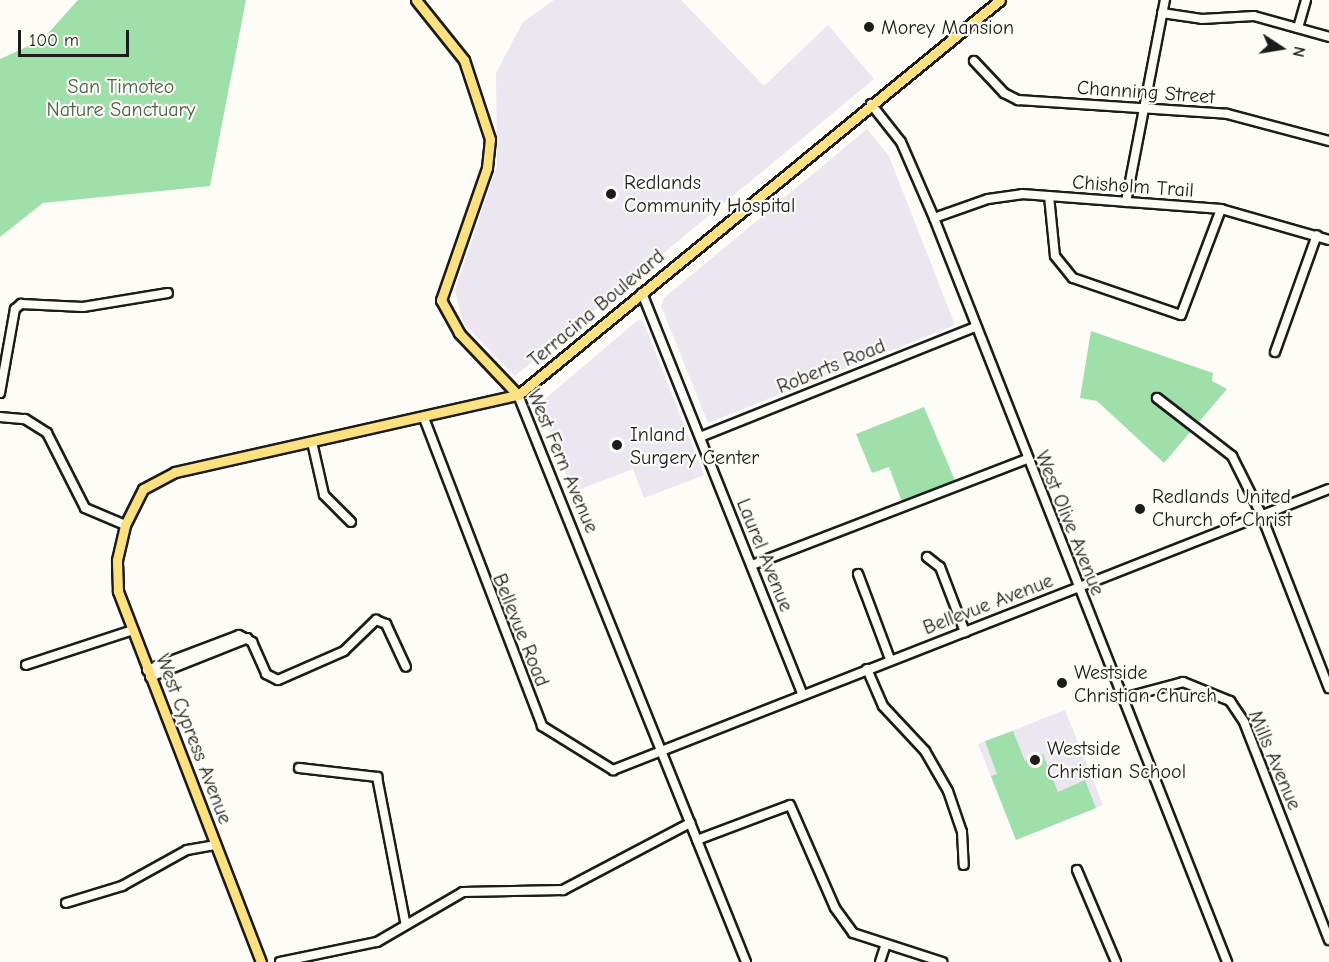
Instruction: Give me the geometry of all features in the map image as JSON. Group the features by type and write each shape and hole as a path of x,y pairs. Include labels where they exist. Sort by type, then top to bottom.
{"main road":[{"name":"West Fern Avenue","path":"416,0 464,60 490,139 488,168 441,300 459,333 518,395"},
{"name":"Terracina Boulevard","path":"125,525 143,489 164,475 518,395 1000,0"},
{"name":"West Cypress Avenue","path":"125,525 117,560 118,591 261,962"}],"street":[{"path":"1126,202 1164,0"},
{"path":"1298,28 1306,0"},
{"path":"1162,14 1202,19 1254,16 1329,36"},
{"name":"Channing Street","path":"974,61 995,86 1018,100 1235,115 1329,141"},
{"name":"West Olive Avenue","path":"871,104 901,142 934,218 1026,459 1227,962"},
{"path":"1049,196 1052,248 1073,278 1181,315 1221,209"},
{"name":"Chisholm Trail","path":"934,218 988,199 1049,196 1221,209 1329,240"},
{"path":"1275,352 1317,235"},
{"path":"0,393 15,309 21,304 83,307 168,293"},
{"name":"Laurel Avenue","path":"642,293 803,695"},
{"name":"Roberts Road","path":"700,437 975,327"},
{"name":"West Fern Avenue","path":"518,395 746,962"},
{"path":"1157,398 1228,450 1261,514 1329,688"},
{"path":"0,417 25,419 47,433 85,508 125,525"},
{"name":"Bellevue Road","path":"424,418 546,733 607,769 661,751"},
{"path":"312,442 324,495 351,522"},
{"path":"752,566 1026,459"},
{"name":"Bellevue Avenue","path":"661,751 890,659 965,632 1329,489"},
{"path":"927,557 940,567 965,632"},
{"path":"858,574 890,659"},
{"path":"149,673 248,638 266,674 278,680 344,651 371,622 381,621 406,667"},
{"path":"26,665 133,630"},
{"path":"867,669 883,706 925,751 948,790 962,832 964,865"},
{"name":"Mills Avenue","path":"1123,698 1183,682 1230,701 1244,722 1329,940"},
{"path":"299,768 377,777 405,921"},
{"path":"697,840 790,805 845,924 861,939 942,962"},
{"path":"280,962 377,942 405,921 474,890 563,890 690,823"},
{"path":"66,903 122,886 187,850 215,845"},
{"path":"1077,870 1116,962"},
{"path":"880,962 885,947"}],"shaded area":[{"name":"Redlands Community Hospital","path":"554,0 681,0 764,86 828,25 874,79 515,376 463,323 455,290 497,166 496,73 523,22"},
{"path":"867,129 889,156 955,325 708,423 661,306 664,298"},
{"path":"638,320 643,321 704,475 644,498 633,469 573,492 539,404"},
{"name":"Westside Christian School","path":"1065,710 1103,805 1016,840 978,744"}],"green space":[{"name":"San Timoteo Nature Sanctuary","path":"78,0 246,0 210,186 43,203 0,237 0,59 42,40"},
{"path":"1091,331 1213,373 1212,381 1227,389 1164,463 1097,401 1080,398"},
{"path":"924,407 956,483 902,502 889,467 872,473 856,434"},
{"name":"Westside Christian School","path":"1013,731 1025,761 1043,754 1058,792 1085,780 1096,808 1016,840 991,776 997,774 985,741"}],"place":[{"name":"Morey Mansion","path":"869,27"},
{"name":"Redlands Community Hospital","path":"611,194"},
{"name":"Inland Surgery Center","path":"617,445"},
{"name":"Redlands United Church of Christ","path":"1140,509"},
{"name":"Westside Christian Church","path":"1062,683"},
{"name":"Westside Christian School","path":"1035,760"}]}
